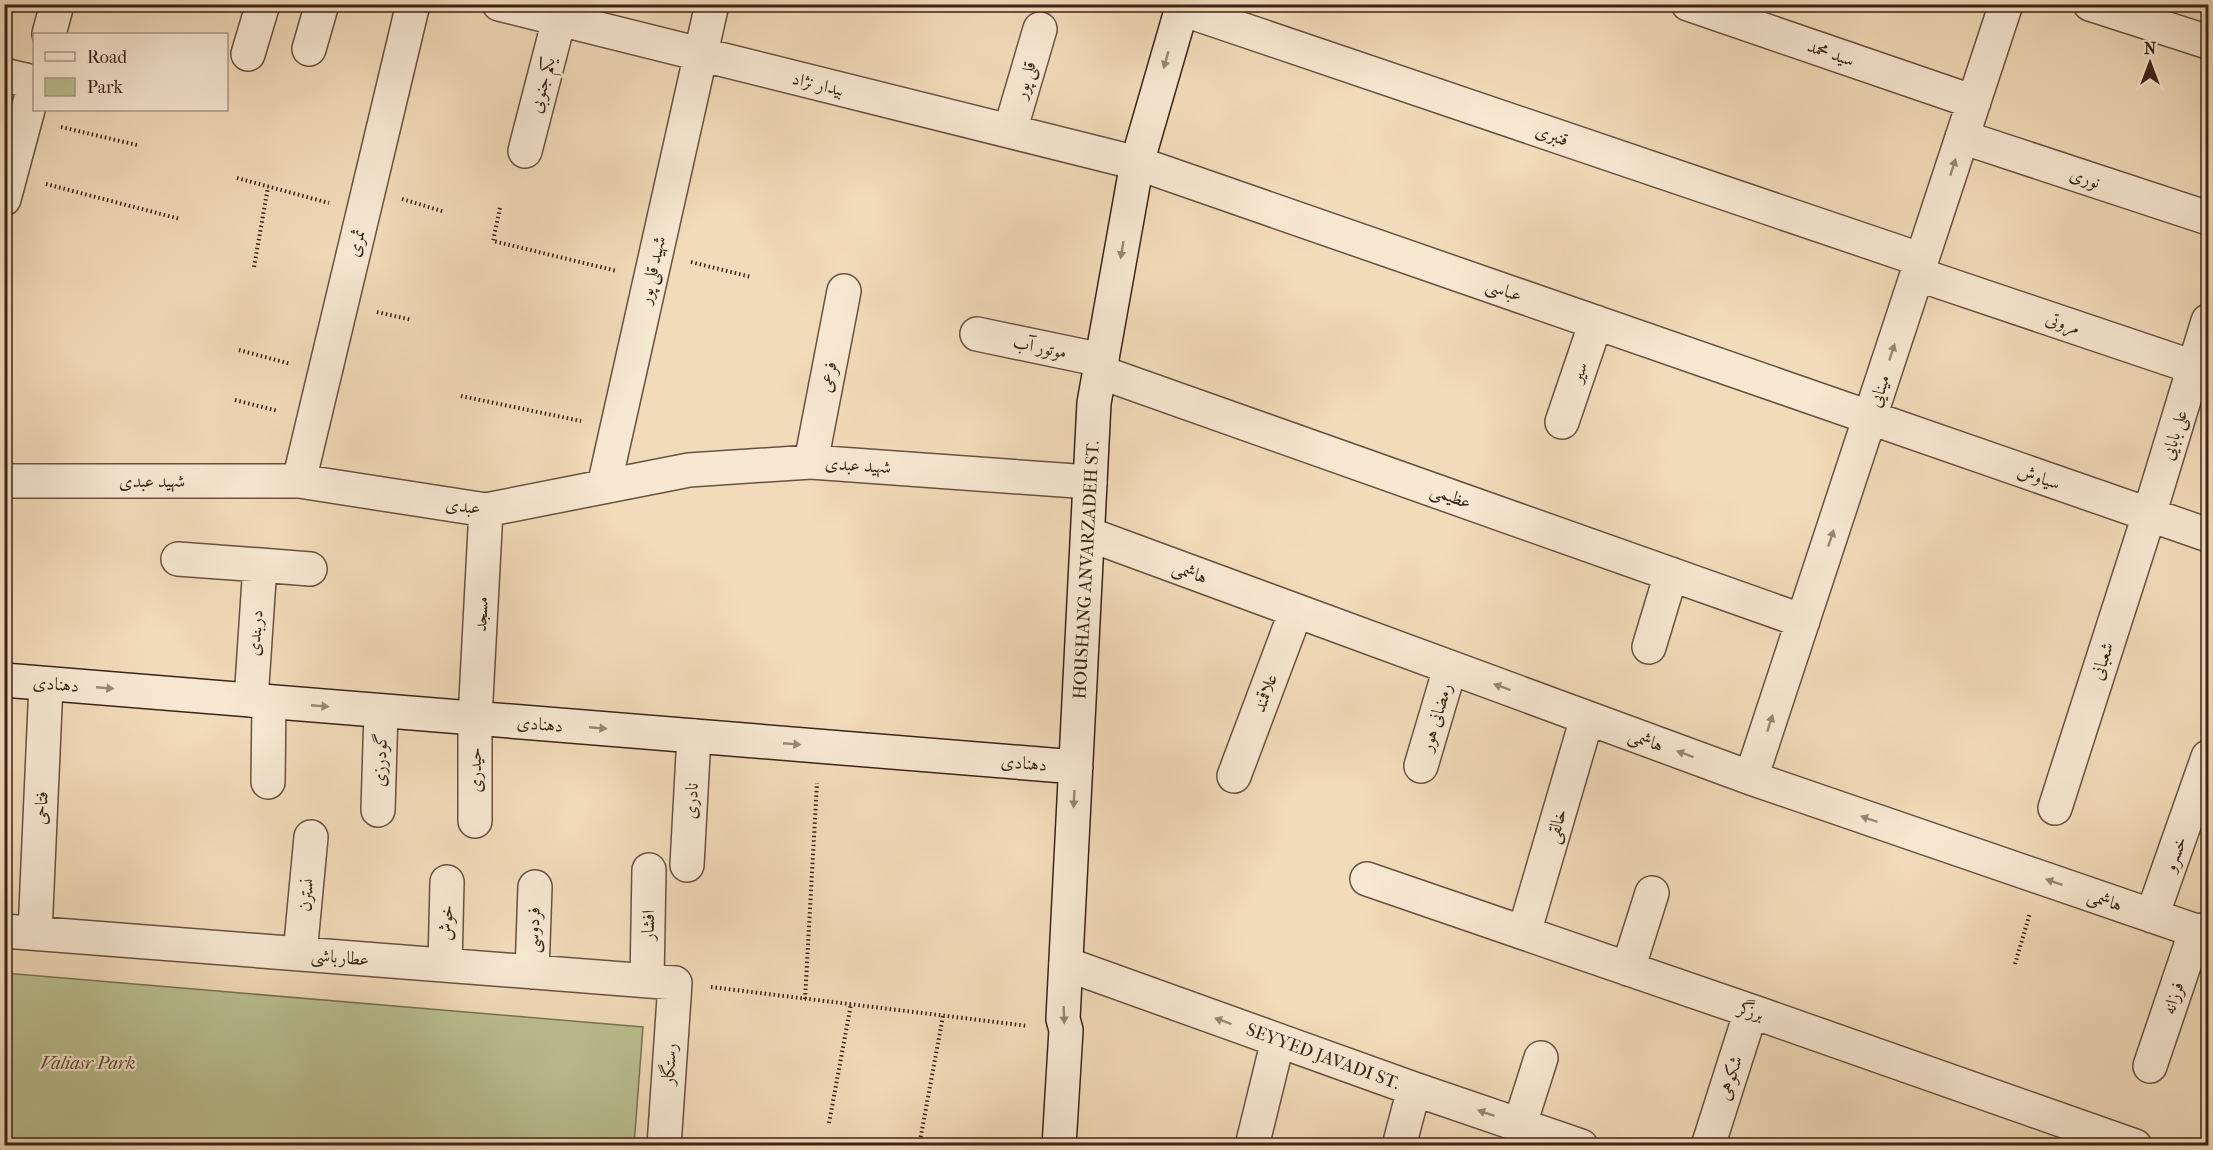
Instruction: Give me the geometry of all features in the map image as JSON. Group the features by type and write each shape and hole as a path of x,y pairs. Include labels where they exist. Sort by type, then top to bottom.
{"street":[{"path":"49,33 57,4"},
{"path":"248,54 263,4"},
{"path":"309,49 322,4"},
{"name":"ثمری","path":"299,481 413,4"},
{"name":"بیدار نژاد","path":"499,4 561,12 700,54 1137,163"},
{"name":"شهید قلی پور","path":"615,484 617,429 712,4"},
{"name":"سید محمد","path":"1688,4 1974,102"},
{"name":"مینایی","path":"1751,778 2006,4"},
{"path":"2090,4 2208,42"},
{"name":"HOUSHANG ANVARZADEH ST.","path":"1059,1146 1066,1030 1063,1019 1094,403 1137,163 1183,7"},
{"name":"قنبری","path":"1183,7 1919,267"},
{"name":"یکم جنوبی","path":"525,151 561,12"},
{"name":"قلی پور","path":"1010,131 1040,29"},
{"path":"4,75 33,85"},
{"path":"7,187 33,89"},
{"name":"نوری","path":"1962,137 2208,218"},
{"name":"عباسی","path":"1137,163 1870,418"},
{"name":"مروتی","path":"1919,267 2201,370"},
{"name":"فرعی","path":"811,462 844,291"},
{"name":"علی بابایی","path":"2149,515 2201,370 2208,321"},
{"name":"سیر","path":"1562,422 1596,322"},
{"name":"موتور آب","path":"977,334 1101,366"},
{"name":"عظیمی","path":"1101,366 1803,621"},
{"name":"سیاوش","path":"1870,418 2208,535"},
{"name":"شهید عبدی","path":"615,484 689,470 811,462 1090,482"},
{"name":"شهید عبدی","path":"4,481 299,481"},
{"name":"عبدی","path":"299,481 486,510 615,484"},
{"name":"مسجد","path":"475,718 486,510"},
{"name":"شعبانی","path":"2055,808 2149,515"},
{"name":"هاشمی","path":"1088,534 1751,778 2202,932"},
{"path":"177,559 310,569"},
{"name":"دربندی","path":"260,565 260,701 268,782"},
{"path":"1649,647 1671,574"},
{"name":"علاقمند","path":"1234,776 1296,611"},
{"name":"رمضانی هور","path":"1421,766 1450,668"},
{"name":"دهنادی","path":"4,680 1076,767"},
{"name":"فتاحی","path":"20,932 46,684"},
{"name":"گودرزی","path":"378,810 381,711"},
{"name":"حیدری","path":"475,718 475,821"},
{"name":"خالقی","path":"1524,933 1587,718"},
{"name":"نادری","path":"687,865 694,736"},
{"name":"خسرو","path":"2152,916 2206,777"},
{"name":"نسترن","path":"300,954 311,837"},
{"name":"افشار","path":"649,870 661,982"},
{"name":"برزگر","path":"1367,879 2135,1146"},
{"name":"خوش","path":"445,965 447,882"},
{"name":"فردوسی","path":"532,972 535,887"},
{"path":"1629,969 1652,893"},
{"name":"عطارباشی","path":"20,932 661,982"},
{"name":"فرزانه","path":"2150,1066 2202,932"},
{"name":"SEYYED JAVADI ST.","path":"1066,964 1533,1134 1581,1146"},
{"name":"رستگار","path":"661,982 664,1146"},
{"name":"شکوهی","path":"1708,1146 1751,1011"},
{"path":"1252,1146 1278,1040"},
{"path":"1533,1134 1541,1058"},
{"path":"1399,1146 1414,1089"}],"path":[{"path":"26,118 137,145"},
{"path":"237,178 268,187 445,212"},
{"path":"7,187 180,219"},
{"path":"254,267 268,187"},
{"path":"500,208 493,241 653,266 752,277"},
{"path":"239,350 325,372"},
{"path":"461,396 617,429"},
{"path":"235,400 314,420"},
{"path":"805,999 819,746"},
{"path":"2015,964 2042,878"},
{"path":"661,982 1066,1030"},
{"path":"829,1122 851,1004"},
{"path":"919,1146 943,1016"}],"green space":[{"name":"Valiasr Park","path":"4,973 643,1027 634,1145 5,1145"}]}
